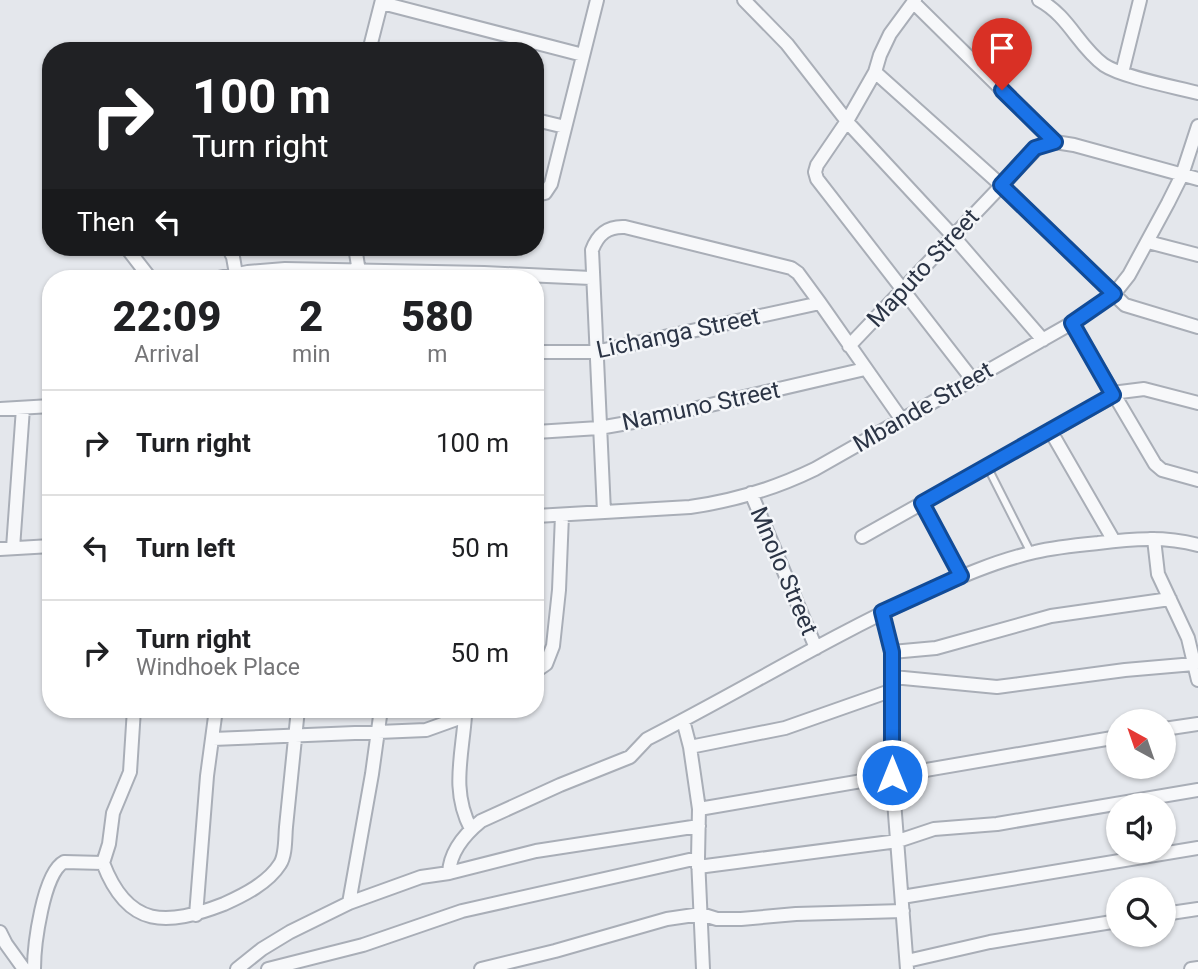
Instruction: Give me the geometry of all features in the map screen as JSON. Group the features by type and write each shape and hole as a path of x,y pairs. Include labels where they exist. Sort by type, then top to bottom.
{"street":[{"path":"544,190 551,184 597,0"},
{"path":"744,0 787,44 847,121 953,236 1043,340"},
{"path":"1039,0 1061,15 1106,66 1122,73 1198,93"},
{"path":"1122,73 1140,0"},
{"path":"371,42 382,1 535,42"},
{"path":"972,379 816,175 817,165 847,121 875,72 890,34 914,1 1055,142 1198,179"},
{"path":"544,45 583,55"},
{"path":"875,72 1001,185 1131,308 1198,327"},
{"path":"544,122 565,127"},
{"name":"Mbande Street","path":"544,516 690,507 751,493 807,473 1072,323 1114,294 1123,284 1182,176 1198,126"},
{"name":"Maputo Street","path":"849,346 1035,148 1055,142"},
{"path":"604,512 591,278 592,250 600,235 613,228 625,227 791,268 798,273 820,303 902,420"},
{"path":"1148,242 1198,255"},
{"path":"275,270 300,270"},
{"path":"544,276 591,278"},
{"name":"Lichanga Street","path":"544,352 596,352 820,303"},
{"path":"1072,323 1158,468 1198,480"},
{"name":"Namuno Street","path":"544,431 599,428 865,369"},
{"path":"862,537 1113,395 1127,390 1144,389 1198,403"},
{"path":"0,410 42,407"},
{"path":"23,408 6,549 42,547"},
{"path":"1050,430 1114,541"},
{"name":"Mnolo Street","path":"751,493 816,648"},
{"path":"922,503 961,576"},
{"path":"544,665 553,646 559,590 562,515"},
{"path":"1154,539 1156,564 1170,599 1193,638 1198,680"},
{"path":"449,873 450,858 471,829 495,814 630,757 648,738 882,612 961,576 1031,553 1114,541 1172,539 1198,545"},
{"path":"892,652 936,648 1051,616 1170,599"},
{"path":"882,612 892,652 892,775 907,965 990,942 1106,922"},
{"path":"690,747 785,728 893,684 997,687 1194,664"},
{"path":"133,718 130,772 113,813 109,844 103,863 114,888 124,900 141,912 168,920 196,915 246,894 271,875 282,862 297,718"},
{"path":"196,915 202,826 215,718"},
{"path":"349,903 380,718"},
{"path":"213,739 426,730 454,718"},
{"path":"465,718 458,785 461,806 471,829"},
{"path":"683,720 690,747 699,809 698,862 703,969"},
{"path":"1176,727 1198,724"},
{"path":"699,809 1106,739"},
{"path":"268,969 363,945 462,911 698,862 898,841 934,829 997,824 1198,790"},
{"path":"237,969 290,932 349,903 421,877 449,873 536,851 699,826"},
{"path":"481,969 667,919 701,914 717,919 741,919 902,904 1198,848"},
{"path":"34,969 36,942 53,871 64,862 103,863"},
{"path":"1176,912 1198,909"},
{"path":"0,932 24,969"},
{"path":"1191,969 1198,968"}],"lane":[{"path":"987,466 1031,553"}],"route":[{"path":"892,775 892,652 882,612 961,576 922,503 1113,395 1072,323 1114,294 1001,185 1035,148 1055,142 1002,90"}]}
